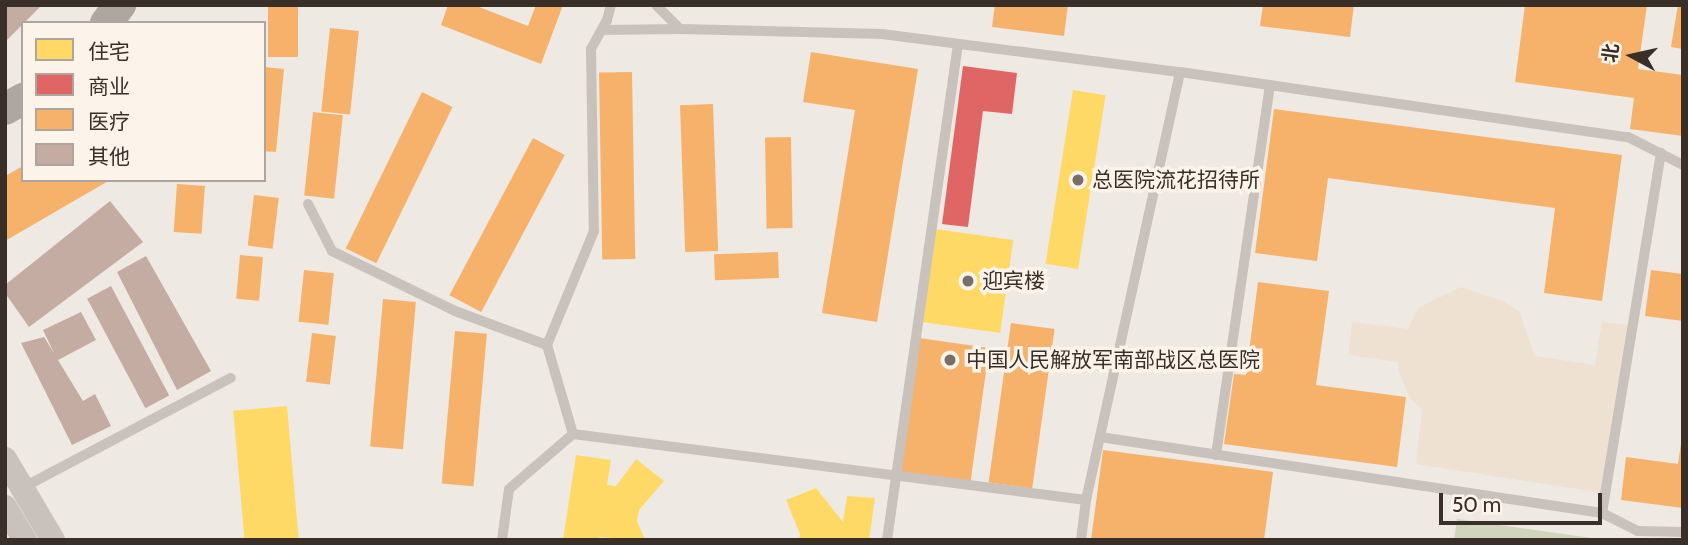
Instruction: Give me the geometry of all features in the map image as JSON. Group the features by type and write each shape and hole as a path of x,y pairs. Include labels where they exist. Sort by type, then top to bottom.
{"main road":[{"path":"108,21 120,5"},
{"path":"5,109 21,100"}],"street":[{"path":"5,459 24,540"},
{"path":"13,497 53,540"}],"lane":[{"path":"573,434 547,345 594,232 591,49 602,30 611,5"},
{"path":"656,5 680,29"},
{"path":"602,30 680,29 882,34 1180,72 1628,137 1683,165"},
{"path":"887,540 958,44"},
{"path":"1081,540 1086,500 1180,72"},
{"path":"1216,455 1270,85"},
{"path":"1602,513 1661,153"},
{"path":"308,204 332,251 455,311 547,345"},
{"path":"13,497 231,378"},
{"path":"502,540 509,489 573,434 1086,500"},
{"path":"1100,438 1602,513 1638,531 1683,532"}],"green space":[{"path":"1457,519 1606,540 1454,540"}],"shaded area":[{"path":"1461,287 1503,301 1519,311 1535,356 1595,365 1602,322 1631,325 1604,493 1416,464 1422,409 1410,398 1399,372 1398,362 1348,355 1352,322 1408,329 1418,308"}],"building: 住宅":[{"name":"总医院流花招待所","path":"1073,90 1106,95 1078,269 1045,264"},
{"name":"迎宾楼","path":"935,229 1013,240 1000,333 922,322"},
{"path":"287,406 299,540 245,540 233,411"},
{"path":"576,455 611,460 607,485 616,486 636,459 664,481 639,510 637,521 645,540 599,537 599,540 563,540"},
{"path":"816,488 843,522 847,496 875,498 869,540 799,540 800,534 786,500"}],"building: 商业":[{"path":"963,66 1017,73 1012,114 983,111 968,227 942,224"}],"building: 医疗":[{"path":"268,5 298,5 298,57 268,57"},
{"path":"448,5 474,5 528,26 536,5 563,5 541,64 441,25"},
{"path":"995,5 1068,5 1064,36 992,27"},
{"path":"1263,5 1354,5 1350,37 1260,26"},
{"path":"1525,5 1647,5 1638,69 1683,75 1683,136 1630,129 1634,98 1515,82"},
{"path":"1678,5 1683,5 1683,49 1671,47"},
{"path":"330,28 359,31 350,115 321,112"},
{"path":"811,52 918,69 877,322 822,313 855,110 803,102"},
{"path":"266,67 284,69 276,152 266,151"},
{"path":"632,72 635,259 602,260 599,73"},
{"path":"422,92 453,107 376,263 346,248"},
{"path":"713,104 718,251 685,252 680,105"},
{"path":"1274,109 1622,155 1602,301 1544,293 1555,208 1328,178 1317,261 1255,253"},
{"path":"313,112 343,115 334,199 304,196"},
{"path":"765,137 791,137 793,228 767,228"},
{"path":"533,138 565,155 481,312 449,295"},
{"path":"21,167 21,182 107,182 5,241 5,176"},
{"path":"177,184 205,186 202,234 174,232"},
{"path":"254,195 279,198 273,249 248,246"},
{"path":"778,252 779,278 715,280 714,254"},
{"path":"240,255 263,257 259,301 236,299"},
{"path":"304,270 334,273 328,325 299,322"},
{"path":"1651,270 1683,274 1683,321 1645,316"},
{"path":"1258,282 1329,291 1316,385 1406,397 1397,467 1224,444 1234,374 1246,375"},
{"path":"383,299 416,302 403,449 370,446"},
{"path":"1011,323 1055,329 1032,489 989,482"},
{"path":"455,331 487,334 474,486 442,483"},
{"path":"312,333 336,336 330,385 306,382"},
{"path":"919,338 989,348 970,483 900,473"},
{"path":"1681,443 1683,508 1621,500 1626,457 1678,464"},
{"path":"1103,450 1273,472 1264,540 1091,540"}],"building: 其他":[{"path":"5,5 42,5 26,21 21,21 21,26 5,42"},
{"path":"110,201 143,242 29,327 5,293 5,285"},
{"path":"146,256 211,371 177,390 117,272"},
{"path":"111,286 169,395 145,408 87,299"},
{"path":"81,312 96,340 58,360 83,401 95,394 111,426 72,445 21,343 44,337 54,353 43,330"}],"place":[{"name":"总医院流花招待所","path":"1078,180"},
{"name":"迎宾楼","path":"968,281"},
{"name":"中国人民解放军南部战区总医院","path":"950,360"}]}
